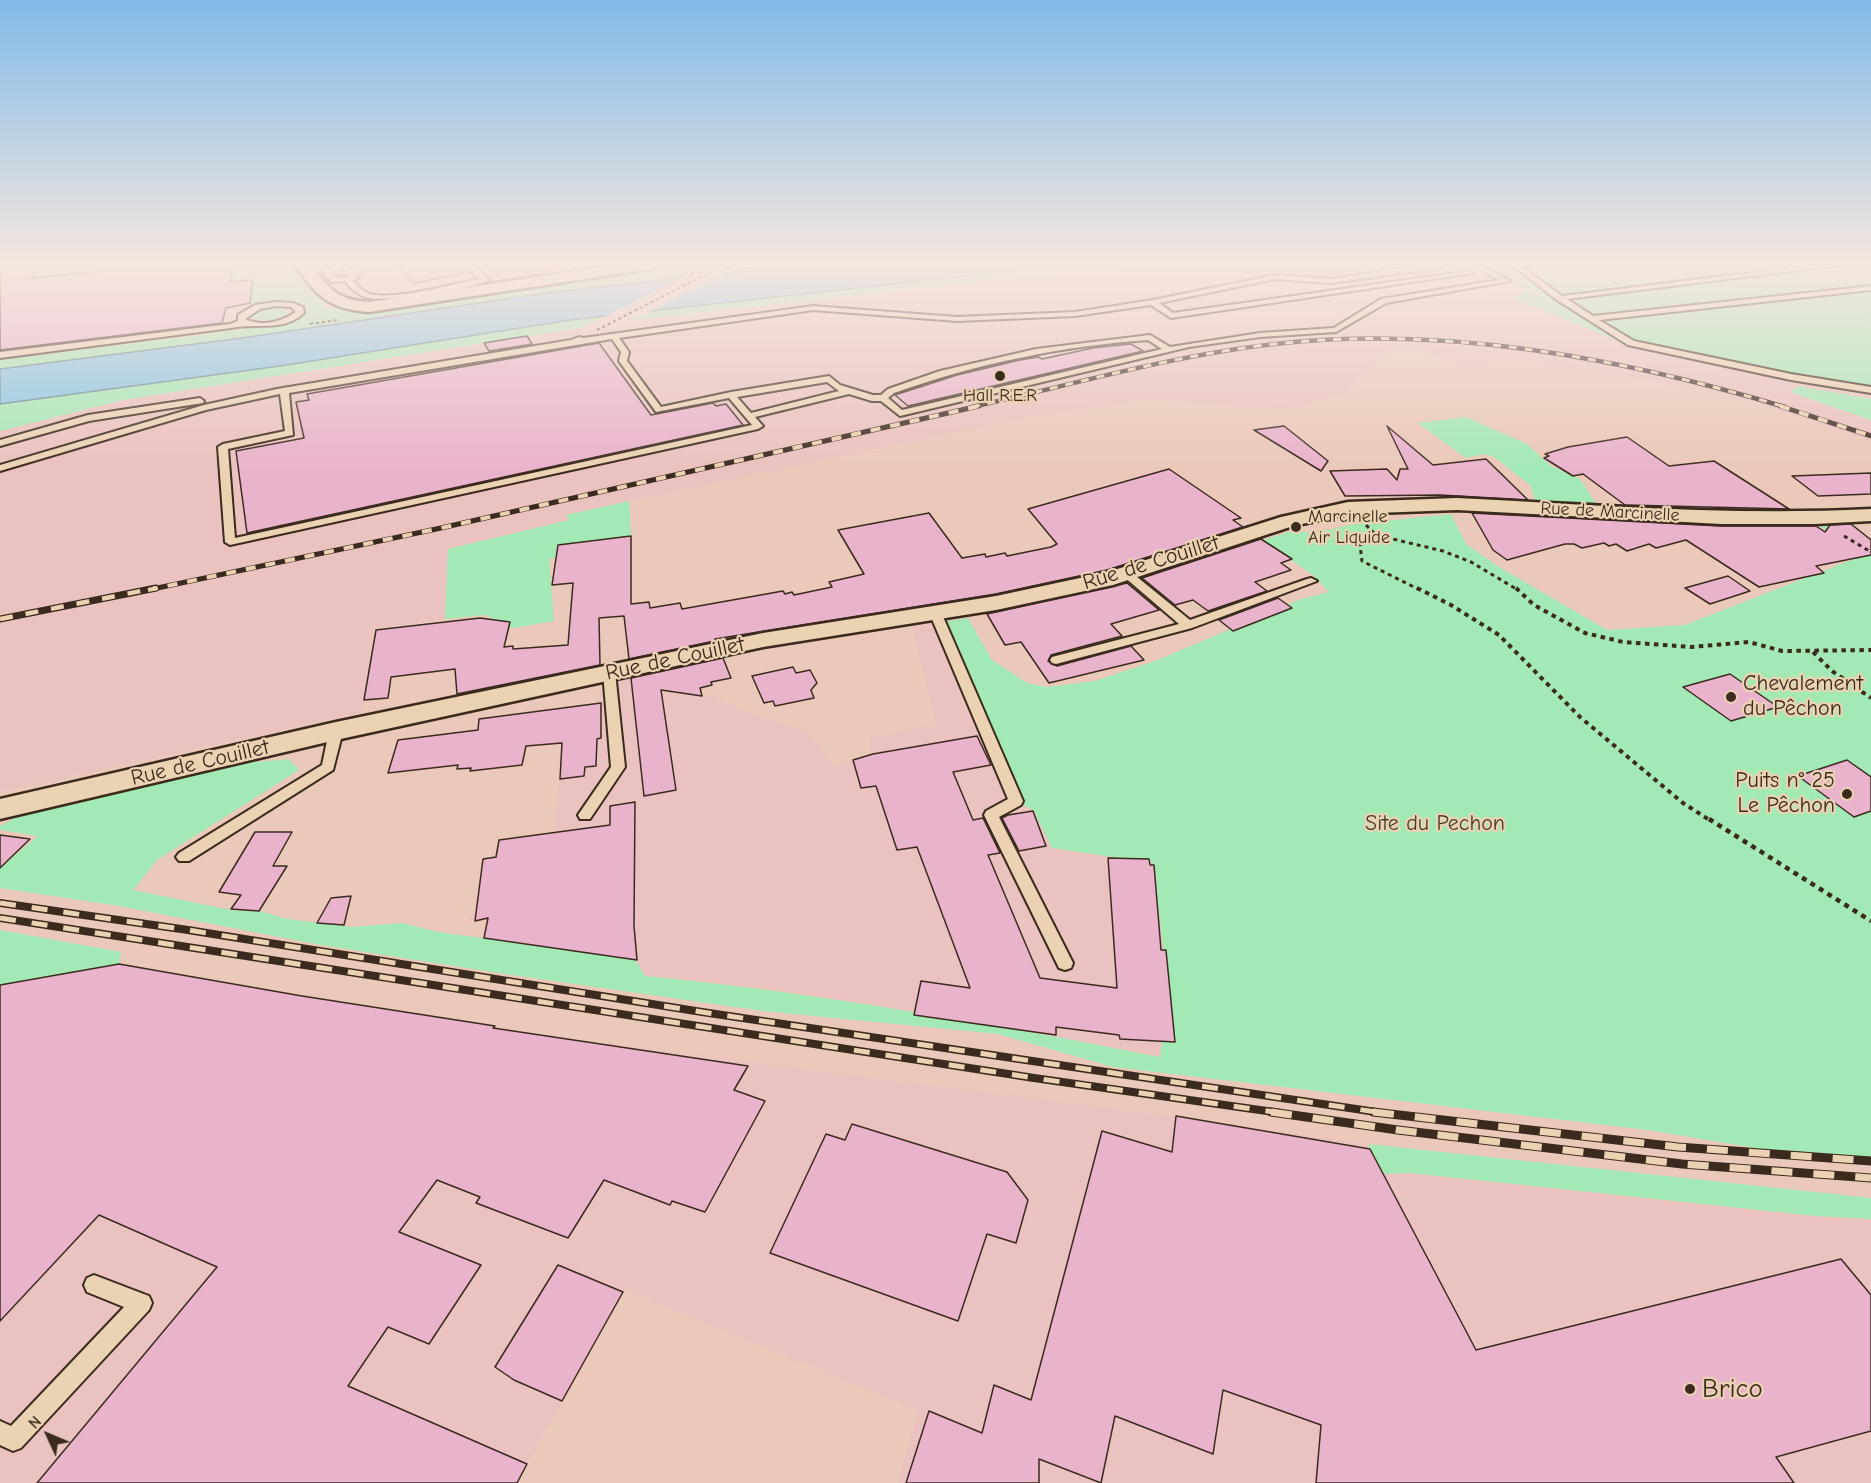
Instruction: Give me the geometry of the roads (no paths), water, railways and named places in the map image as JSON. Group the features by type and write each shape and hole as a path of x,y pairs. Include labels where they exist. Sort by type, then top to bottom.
{"street":[{"name":"Rue de Marcinelle","path":"1348,508 1457,504 1721,518 1815,518 1871,515"},
{"name":"Rue de Couillet","path":"0,809 336,731 609,672 763,640 996,603 1127,574 1288,521 1348,508"}],"lane":[{"path":"0,355 190,331"},
{"path":"573,342 595,331"},
{"path":"0,443 88,418 280,392 648,331"},
{"path":"883,398 900,413 1169,350 1260,334 1313,331"},
{"path":"1613,331 1632,343 1791,377 1871,390"},
{"path":"614,336 625,352 623,361 659,410 731,395 829,379 837,387 872,398 883,398 891,391 942,373 1028,354 1123,339 1150,338 1169,350"},
{"path":"749,416 849,391"},
{"path":"280,392 290,433 223,447 230,542 758,426 731,395"},
{"path":"0,468 204,408 280,392"},
{"path":"1127,574 1188,625"},
{"path":"1056,660 1188,625 1311,581"},
{"path":"935,612 1016,801 991,815 1065,963"},
{"path":"585,815 618,767 609,672"},
{"path":"184,857 328,767 336,731"},
{"path":"0,1432 14,1440 142,1303 94,1285"}],"water":[{"path":"288,331 499,331 280,366 0,404 0,369"}],"railway":[{"path":"972,407 1199,355 1275,344 1339,339 1404,339 1533,350 1660,374 1785,407"},
{"path":"148,590 441,528 979,406"},
{"path":"1780,406 1871,436"},
{"path":"0,619 156,588"},
{"path":"0,903 188,930 702,1012 1383,1113"},
{"path":"0,918 1034,1078 1281,1113"},
{"path":"1271,1112 1398,1130 1682,1164 1871,1178"},
{"path":"1373,1112 1678,1147 1871,1161"}],"place":[{"name":"Hall R.E.R","path":"1000,376"},
{"name":"Marcinelle Air Liquide","path":"1296,527"},
{"name":"Chevalement du Pêchon","path":"1731,697"},
{"name":"Puits n° 25 Le Pêchon","path":"1847,794"},
{"name":"Brico","path":"1690,1389"}],"park label":[{"name":"Site du Pechon","path":"1435,824"}]}
